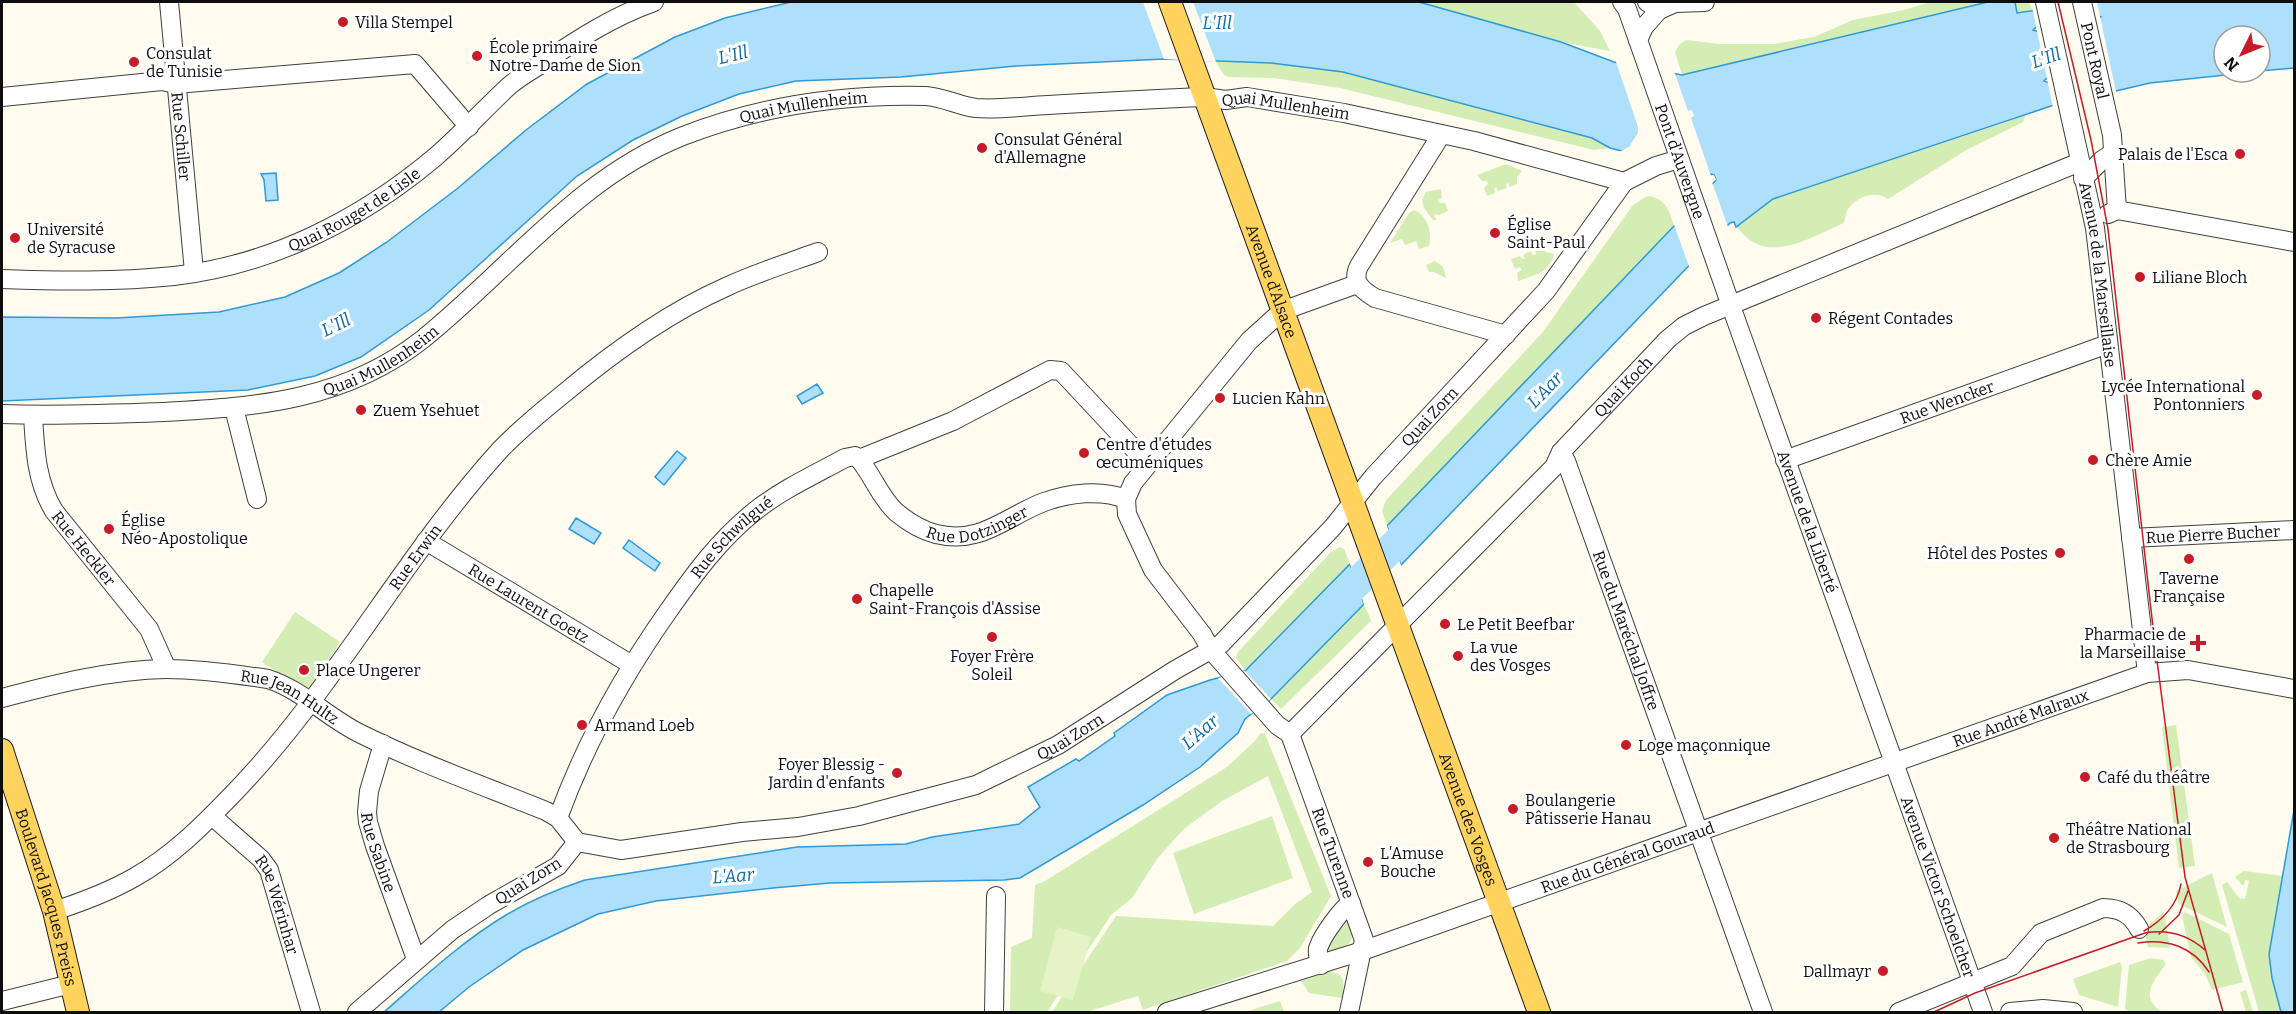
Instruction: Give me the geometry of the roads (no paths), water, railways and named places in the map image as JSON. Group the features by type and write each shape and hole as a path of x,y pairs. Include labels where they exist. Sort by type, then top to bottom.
{"main road":[{"name":"Avenue d'Alsace","path":"1170,2 1362,531"},
{"name":"Avenue des Vosges","path":"1362,531 1539,1012"},
{"name":"Boulevard Jacques Preiss","path":"2,750 54,911 78,1012"}],"street":[{"name":"Rue Schiller","path":"169,2 194,272"},
{"name":"Quai Rouget de Lisle","path":"2,279 85,282 194,272 236,264 270,253 337,224 380,199 406,181 469,127 511,84 630,5 654,2"},
{"path":"1622,2 1627,9 1638,40"},
{"path":"1638,40 1653,6 1705,2"},
{"name":"Avenue de la Marseillaise","path":"2045,2 2095,228 2147,673"},
{"name":"Pont Royal","path":"2082,2 2108,119"},
{"name":"Pont d'Auvergne","path":"1638,40 1722,282"},
{"path":"2,97 162,81 176,84 415,64 469,127"},
{"name":"Quai Mullenheim","path":"2,414 128,413 234,408 283,402 338,386 388,363 422,340 553,220 598,183 633,160 680,137 723,121 779,107 837,99 929,96 977,108 1204,97 1226,100 1247,97 1344,113 1474,141 1630,179"},
{"name":"Avenue de la Marseillaise","path":"2108,119 2114,152 2117,210"},
{"path":"1441,135 1359,266 1356,273 1357,284 1376,298 1506,335"},
{"path":"2114,152 2082,170 2117,210"},
{"path":"1630,179 1656,166 1679,159"},
{"name":"Quai Koch","path":"1290,734 1554,467 1560,452 1668,339 1684,326 2049,176 2082,170"},
{"name":"Quai Zorn","path":"357,1012 416,959 472,916 558,866 578,842 621,850 742,832 798,827 859,816 976,785 1058,745 1182,666 1212,650 1237,629 1334,527 1373,477 1506,335 1560,274 1630,179"},
{"path":"2095,228 2105,215 2117,210 2295,242"},
{"name":"Rue Erwin","path":"54,911 99,895 136,876 173,851 212,816 276,748 312,703 459,497 527,424 592,370 652,328 725,287 818,252"},
{"name":"Avenue de la Liberté","path":"1722,282 1893,762"},
{"path":"1126,499 1133,483 1249,341 1282,311 1357,284"},
{"name":"Rue Wencker","path":"1785,460 2108,344"},
{"name":"Rue Schwilgué","path":"558,818 591,741 632,665 708,555 772,498 790,487 845,458 855,456 859,459 953,421 1050,370 1061,371 1148,465"},
{"path":"234,408 257,499"},
{"name":"Rue Heckler","path":"33,415 39,476 48,500 54,511 149,629 167,669"},
{"name":"Rue du Maréchal Joffre","path":"1560,452 1566,461 1763,1012"},
{"name":"Rue Dotzinger","path":"859,459 881,495 898,513 918,527 946,536 977,534 1043,503 1061,498 1098,494 1114,495 1126,499"},
{"name":"Rue Turenne","path":"1126,499 1128,514 1147,560 1160,580 1232,674 1277,725 1290,734 1364,940 1349,1012"},
{"name":"Rue Pierre Bucher","path":"2131,538 2295,530"},
{"name":"Rue Laurent Goetz","path":"426,541 632,665"},
{"name":"Rue Jean Hultz","path":"2,698 93,677 167,669 268,679 282,684 357,732 558,818"},
{"name":"Rue André Malraux","path":"1893,762 2147,673 2188,670 2295,689"},
{"name":"Rue Sabine","path":"383,744 369,791 368,822 416,959"},
{"name":"Rue du Général Gouraud","path":"1167,1012 1362,951 1893,762"},
{"name":"Avenue Victor Schoelcher","path":"1893,762 1983,1012"},
{"name":"Rue Wérinhar","path":"212,816 261,859 269,870 311,1012"},
{"path":"558,818 578,842"},
{"path":"994,1012 996,896"},
{"path":"1321,965 1317,954 1318,946 1344,908 1351,903"},
{"path":"1899,1012 2012,966 2041,933 2103,909 2112,908 2129,915 2139,929"},
{"path":"2,1001 71,984"},
{"path":"2010,1012 2043,1009 2073,1012"}],"water":[{"name":"L'Ill","path":"791,2 1419,2 1561,42 1614,62 1682,75 1988,2 2015,2 2017,13 2089,2 2294,2 2294,68 2272,70 2272,24 2212,24 2212,76 2150,83 2051,106 1773,199 1736,227 1734,222 1730,223 1401,565 1387,526 1674,226 1716,180 1714,175 1610,148 1592,138 1343,72 1271,63 1164,59 1016,66 901,77 796,81 739,94 682,116 633,140 577,176 429,310 361,357 315,376 248,390 2,401 2,317 116,318 219,312 285,297 339,273 387,242 587,84 675,37 725,18","holes":["2095,14 2101,17 2096,21 2039,32 2033,30 2038,26","2111,68 2049,83 2044,81 2048,77"]},
{"path":"276,173 278,200 266,201 264,180 261,174"},
{"path":"817,384 823,393 802,404 797,396"},
{"path":"677,451 686,458 664,485 655,477"},
{"path":"576,518 601,533 594,544 569,529"},
{"path":"629,540 660,563 655,571 623,548"},
{"path":"1350,564 1364,604 1271,699 1245,719 1238,733 1200,767 1143,805 1020,878 830,883 656,901 598,914 523,950 469,987 439,1012 384,1012 443,961 489,926 535,900 585,880 797,847 906,844 932,837 1019,824 1040,807 1028,787 1076,759 1079,761 1167,695 1245,671"},
{"path":"2294,810 2294,1012 2281,1012 2272,978 2269,954"}],"waterway":[{"name":"L'Aar","path":"1328,612 1423,516"}],"tram line":[{"path":"2058,2 2091,140 2108,229 2155,645 2185,877 2223,1012"},
{"path":"2144,931 2168,912 2181,884"},
{"path":"2159,934 2179,915 2188,891"},
{"path":"1934,1012 1975,993 2145,933 2177,934 2192,940 2205,950"},
{"path":"2138,943 2159,942 2178,946 2195,956 2209,972"}],"place":[{"name":"Villa Stempel","path":"343,22"},
{"name":"École primaire Notre-Dame de Sion","path":"477,56"},
{"name":"Consulat de Tunisie","path":"134,62"},
{"name":"Consulat Général d'Allemagne","path":"982,148"},
{"name":"Palais de l'Esca","path":"2240,154"},
{"name":"Église Saint-Paul","path":"1495,233"},
{"name":"Université de Syracuse","path":"15,238"},
{"name":"Liliane Bloch","path":"2140,277"},
{"name":"Régent Contades","path":"1816,318"},
{"name":"Lycée International Pontonniers","path":"2257,395"},
{"name":"Lucien Kahn","path":"1220,398"},
{"name":"Zuem Ysehuet","path":"361,410"},
{"name":"Centre d'études œcuméniques","path":"1084,453"},
{"name":"Chère Amie","path":"2093,460"},
{"name":"Église Néo-Apostolique","path":"109,529"},
{"name":"Hôtel des Postes","path":"2060,553"},
{"name":"Taverne Française","path":"2189,559"},
{"name":"Chapelle Saint-François d'Assise","path":"857,599"},
{"name":"Le Petit Beefbar","path":"1445,624"},
{"name":"Foyer Frère Soleil","path":"992,637"},
{"name":"Pharmacie de la Marseillaise","path":"2198,643"},
{"name":"La vue des Vosges","path":"1458,656"},
{"name":"Place Ungerer","path":"304,670"},
{"name":"Armand Loeb","path":"582,725"},
{"name":"Loge maçonnique","path":"1626,745"},
{"name":"Foyer Blessig - Jardin d'enfants","path":"897,773"},
{"name":"Café du théâtre","path":"2085,777"},
{"name":"Boulangerie Pâtisserie Hanau","path":"1513,809"},
{"name":"Théâtre National de Strasbourg","path":"2054,838"},
{"name":"L'Amuse Bouche","path":"1368,862"},
{"name":"Dallmayr","path":"1883,971"}]}
